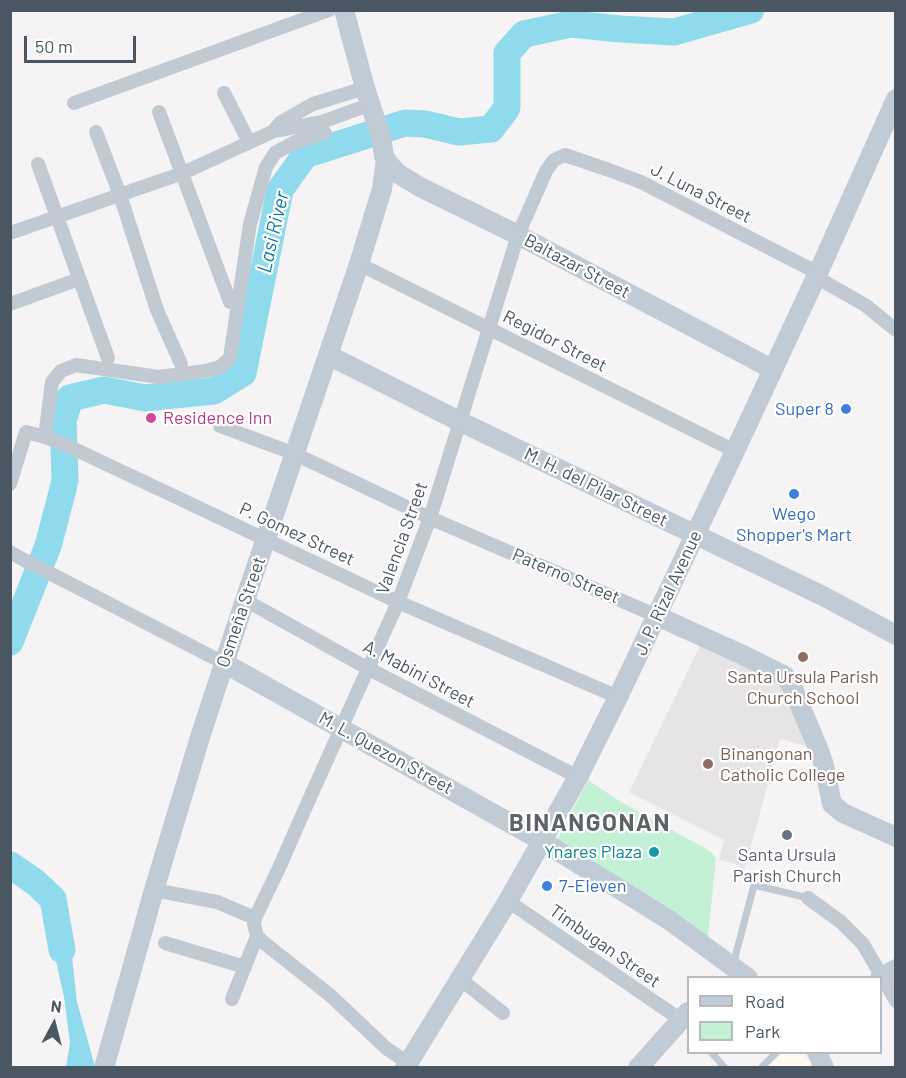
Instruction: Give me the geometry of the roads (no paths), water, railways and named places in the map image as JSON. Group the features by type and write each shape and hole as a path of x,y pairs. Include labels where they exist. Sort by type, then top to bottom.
{"street":[{"path":"74,103 329,10"},
{"path":"344,10 386,159"},
{"path":"224,93 249,142"},
{"name":"J. P. Rizal Avenue","path":"406,1065 508,901 578,777 735,451 887,125 896,99"},
{"path":"10,233 183,173 274,131 281,122 313,104 373,113"},
{"path":"159,112 230,302"},
{"path":"96,132 120,195 157,310 181,364"},
{"path":"56,441 52,382 61,371 76,365 159,377 206,371 220,367 230,358 250,224 266,167 275,153 295,142 326,133"},
{"name":"J. Luna Street","path":"565,154 641,182 817,275 865,305 896,330"},
{"name":"Valencia Street","path":"232,999 255,928 279,868 399,602 430,518 518,235 546,171 554,160 565,154"},
{"name":"Baltazar Street","path":"386,159 397,173 411,182 518,235 772,369"},
{"name":"Osmeña Street","path":"104,1068 154,890 224,663 359,264 382,189 386,159"},
{"path":"38,164 108,358"},
{"name":"Regidor Street","path":"359,264 735,451"},
{"path":"10,304 79,279"},
{"name":"M. H. del Pilar Street","path":"328,355 461,422 823,596 896,635"},
{"name":"Paterno Street","path":"220,426 295,454 430,518 657,616 785,676 793,689 818,748 832,804 843,813 896,837"},
{"name":"P. Gomez Street","path":"10,484 26,432 56,441 399,602 618,698"},
{"name":"M. L. Quezon Street","path":"10,552 224,663 542,841 669,920 734,973"},
{"name":"A. Mabini Street","path":"245,600 369,669 578,777"},
{"path":"154,890 218,902 255,928 406,1065"},
{"path":"808,898 841,922 863,944 886,974 896,1001"},
{"name":"Timbugan Street","path":"508,901 686,1020"},
{"path":"165,943 244,967"},
{"path":"460,979 503,1013"},
{"path":"638,1068 686,1020"},
{"path":"817,1054 824,1068"}],"lane":[{"path":"734,973 754,885 808,898"},
{"path":"712,1054 725,1068"},
{"path":"761,1068 776,1054"}],"water":[{"path":"67,912 77,1002 95,1067 66,1067 70,1043 64,997 46,916"}],"waterway":[{"name":"Lasi River","path":"10,642 48,546 63,489 65,479 63,421 70,398 104,390 145,398 214,391 243,373 280,190 305,155 405,123 425,124 459,132 491,129 507,108 507,53 524,34 571,24 674,32 751,10"},
{"name":"Lasi River","path":"10,865 35,882 53,899 62,950"}],"place":[{"name":"Super 8","path":"846,409"},
{"name":"Residence Inn","path":"151,418"},
{"name":"Wego Shopper's Mart","path":"794,494"},
{"name":"Santa Ursula Parish Church School","path":"803,657"},
{"name":"Binangonan Catholic College","path":"708,764"},
{"name":"Santa Ursula Parish Church","path":"787,835"},
{"name":"Ynares Plaza","path":"654,852"},
{"name":"7-Eleven","path":"547,886"}],"district":[{"name":"BINANGONAN","path":"590,823"}]}
